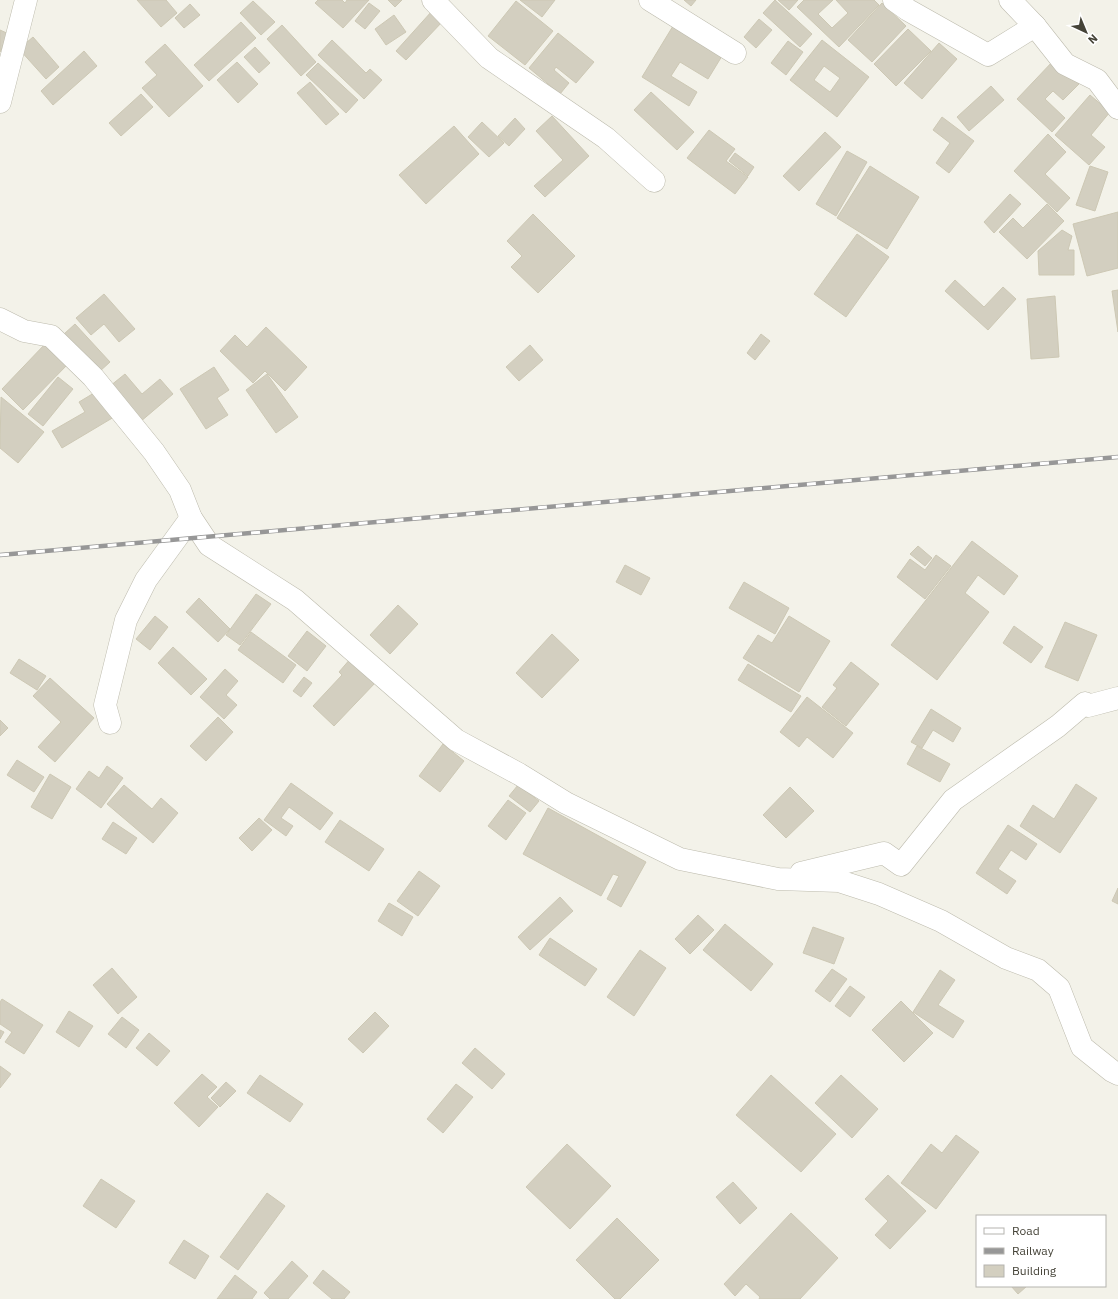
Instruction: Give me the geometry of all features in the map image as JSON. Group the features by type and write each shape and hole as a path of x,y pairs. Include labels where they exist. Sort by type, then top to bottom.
{"street":[{"path":"0,102 26,0"},
{"path":"433,0 489,58 606,138 654,180"},
{"path":"650,0 736,53"},
{"path":"894,0 908,10 988,55 1035,26"},
{"path":"1010,0 1035,26 1065,64 1097,80 1118,108"},
{"path":"0,319 24,331 51,336 93,377 154,452 180,490 191,518 209,545 295,600 456,740 519,774 566,803 680,859 778,879 839,881 879,894 941,921 1006,958 1038,970 1059,988 1082,1047 1112,1071 1118,1074"},
{"path":"110,724 105,706 126,620 146,580 191,518"},
{"path":"778,879 884,853 901,866 953,800 1058,726 1085,703 1088,706 1118,698"}],"building":[{"path":"137,0 166,0 177,13 161,27"},
{"path":"318,0 342,0 345,3 347,0 369,0 343,28 315,3"},
{"path":"388,0 402,0 395,7"},
{"path":"520,0 555,0 542,17"},
{"path":"684,0 696,0 691,6"},
{"path":"775,0 812,34 800,47 763,13"},
{"path":"778,0 798,0 789,10"},
{"path":"804,0 833,0 818,14 832,28 848,13 836,0 874,0 879,5 839,47 797,7"},
{"path":"253,1 275,22 261,35 240,13"},
{"path":"516,1 553,31 525,65 488,36"},
{"path":"369,3 380,11 365,29 355,21"},
{"path":"882,3 906,26 872,62 848,40"},
{"path":"190,4 200,15 184,28 175,18"},
{"path":"432,11 443,21 406,60 396,51"},
{"path":"394,15 406,32 386,45 375,29"},
{"path":"759,19 772,30 756,48 744,37"},
{"path":"241,22 256,38 209,81 194,65"},
{"path":"282,25 316,62 301,76 267,39"},
{"path":"673,26 722,56 708,79 680,62 671,76 697,92 689,106 642,77"},
{"path":"908,29 931,51 896,86 874,64"},
{"path":"0,30 9,34 0,52"},
{"path":"558,33 594,62 576,83 556,67 554,70 569,83 560,94 529,68"},
{"path":"33,37 59,67 46,79 19,49"},
{"path":"332,40 366,73 370,69 382,80 364,99 318,55"},
{"path":"822,40 869,77 837,117 790,80","holes":["824,66 840,78 830,92 814,80"]},
{"path":"788,41 803,52 786,75 771,63"},
{"path":"939,43 957,59 922,99 904,83"},
{"path":"165,44 203,86 169,117 142,88 157,75 145,62"},
{"path":"255,47 270,63 259,73 244,57"},
{"path":"84,51 97,66 53,105 41,91"},
{"path":"1054,60 1079,84 1063,100 1053,91 1045,99 1065,118 1052,132 1017,99"},
{"path":"237,62 258,84 238,103 217,80"},
{"path":"318,63 358,100 346,113 306,75"},
{"path":"310,82 339,114 326,125 297,93"},
{"path":"991,86 1004,100 969,131 957,117"},
{"path":"651,92 694,132 677,150 634,110"},
{"path":"141,94 153,107 121,136 109,123"},
{"path":"1090,95 1110,112 1091,135 1105,147 1089,165 1055,135"},
{"path":"552,116 589,156 545,197 534,186 563,160 536,131"},
{"path":"942,117 974,141 949,173 936,163 950,143 933,130"},
{"path":"515,118 525,129 509,146 498,136"},
{"path":"482,122 504,143 489,157 468,137"},
{"path":"454,126 479,154 426,204 399,175"},
{"path":"709,130 735,149 726,161 748,177 735,194 687,158"},
{"path":"825,132 841,147 799,191 783,176"},
{"path":"1048,134 1066,152 1045,174 1070,198 1057,212 1014,171"},
{"path":"847,151 867,162 836,216 816,204"},
{"path":"735,153 754,167 748,176 729,161"},
{"path":"870,166 919,197 887,249 837,218"},
{"path":"1090,166 1108,172 1095,211 1076,205"},
{"path":"1010,194 1021,204 994,233 984,222"},
{"path":"1047,204 1064,221 1027,259 999,232 1013,218 1023,228"},
{"path":"1118,212 1118,268 1087,276 1073,224"},
{"path":"533,214 575,256 538,293 511,267 522,256 507,241"},
{"path":"1062,230 1072,236 1068,250 1074,250 1074,275 1039,275 1038,251"},
{"path":"857,234 889,257 846,317 814,294"},
{"path":"955,280 984,307 1003,287 1016,299 988,330 945,291"},
{"path":"1118,290 1118,332 1112,291"},
{"path":"104,294 135,329 119,342 104,324 91,335 76,318"},
{"path":"1055,296 1059,357 1031,359 1027,299"},
{"path":"75,324 110,362 99,372 64,334"},
{"path":"266,327 307,367 285,391 265,371 253,383 220,351 235,335 247,347"},
{"path":"761,334 770,341 755,360 747,353"},
{"path":"46,343 68,364 23,410 2,389"},
{"path":"530,345 543,360 519,381 506,367"},
{"path":"214,367 229,390 217,398 228,415 206,429 180,389"},
{"path":"125,374 142,394 160,379 173,394 140,422 110,386"},
{"path":"267,374 298,417 276,433 246,390"},
{"path":"58,377 73,389 43,426 28,414"},
{"path":"99,390 114,417 62,448 52,431 85,412 79,402"},
{"path":"1,397 44,432 18,463 0,448"},
{"path":"972,541 1018,576 1004,595 978,575 965,593 989,612 937,680 891,645"},
{"path":"918,546 932,558 925,566 910,554"},
{"path":"936,555 951,566 925,599 897,577 910,559 925,570"},
{"path":"625,565 650,578 641,595 616,582"},
{"path":"744,582 789,608 775,634 729,608"},
{"path":"256,594 271,604 240,645 226,635"},
{"path":"199,598 230,629 218,642 186,612"},
{"path":"398,605 418,624 390,654 370,635"},
{"path":"155,616 168,627 150,650 136,639"},
{"path":"789,616 830,641 799,692 743,658 758,635 772,643"},
{"path":"1065,622 1097,635 1078,681 1045,667"},
{"path":"1014,626 1043,647 1031,663 1003,643"},
{"path":"307,631 326,646 307,671 288,656"},
{"path":"251,632 296,665 283,683 238,650"},
{"path":"552,634 579,660 542,698 516,673"},
{"path":"173,647 207,679 191,695 158,663"},
{"path":"351,658 376,682 334,726 313,706 342,675 339,672"},
{"path":"19,659 46,676 37,690 10,673"},
{"path":"851,662 879,684 846,726 822,707 837,688 833,685"},
{"path":"748,664 801,696 791,712 738,680"},
{"path":"225,669 238,681 226,695 237,705 224,719 200,697"},
{"path":"304,677 312,683 301,697 293,691"},
{"path":"50,678 94,718 55,762 38,747 61,722 33,696"},
{"path":"807,697 853,733 833,758 807,737 799,747 780,732"},
{"path":"931,709 961,728 953,742 933,730 922,748 911,742"},
{"path":"218,717 233,732 206,761 190,746"},
{"path":"0,720 8,728 0,736"},
{"path":"443,744 464,761 440,792 419,776"},
{"path":"917,746 950,764 940,782 907,764"},
{"path":"17,760 44,777 34,792 7,775"},
{"path":"107,766 123,778 101,808 76,789 89,771 99,778"},
{"path":"50,774 71,787 52,819 31,807"},
{"path":"291,783 333,813 320,830 289,807 281,818 293,826 286,836 264,820"},
{"path":"1076,784 1097,798 1060,853 1020,826 1033,805 1054,819"},
{"path":"124,785 152,809 161,798 178,813 153,843 107,804"},
{"path":"518,785 539,801 530,812 509,796"},
{"path":"790,787 814,811 786,838 763,815"},
{"path":"508,800 526,813 506,840 488,826"},
{"path":"548,808 646,862 621,907 607,899 619,876 613,874 601,896 523,854"},
{"path":"259,818 272,830 252,851 239,838"},
{"path":"340,820 384,849 369,871 325,842"},
{"path":"113,822 137,838 126,854 102,839"},
{"path":"1008,825 1037,844 1026,860 1011,850 998,869 1016,881 1007,894 976,873"},
{"path":"419,871 440,886 418,916 397,901"},
{"path":"1118,888 1118,904 1112,901"},
{"path":"560,897 573,911 530,950 518,937"},
{"path":"389,903 413,917 402,936 378,921"},
{"path":"698,915 714,930 690,954 675,939"},
{"path":"725,924 773,964 751,991 703,950"},
{"path":"813,927 844,938 834,964 803,953"},
{"path":"550,938 597,969 585,986 539,955"},
{"path":"640,950 666,968 634,1016 607,997"},
{"path":"112,968 137,997 118,1014 93,985"},
{"path":"832,969 847,979 830,1002 815,991"},
{"path":"940,970 955,980 938,1005 964,1021 953,1038 913,1012"},
{"path":"850,986 865,997 850,1017 835,1006"},
{"path":"2,999 43,1025 24,1054 5,1042 12,1032 0,1024 0,1002"},
{"path":"901,1001 933,1033 904,1062 872,1030"},
{"path":"69,1011 93,1026 79,1047 56,1032"},
{"path":"375,1012 389,1026 363,1053 348,1039"},
{"path":"122,1017 139,1030 126,1048 108,1034"},
{"path":"0,1030 4,1032 0,1039"},
{"path":"149,1033 170,1051 157,1066 136,1048"},
{"path":"475,1048 505,1074 492,1089 462,1063"},
{"path":"0,1066 11,1074 0,1088"},
{"path":"202,1074 217,1087 207,1097 218,1107 199,1127 174,1103"},
{"path":"260,1075 303,1104 290,1122 247,1093"},
{"path":"771,1075 836,1134 801,1172 736,1115"},
{"path":"841,1075 878,1109 852,1138 815,1103"},
{"path":"226,1082 236,1091 220,1107 211,1098"},
{"path":"456,1084 473,1097 443,1133 427,1119"},
{"path":"956,1135 979,1152 936,1209 901,1183 931,1144 942,1153"},
{"path":"567,1144 611,1186 570,1229 526,1187"},
{"path":"888,1175 926,1211 890,1249 875,1235 888,1221 865,1199"},
{"path":"101,1179 135,1201 116,1228 83,1206"},
{"path":"733,1182 757,1208 740,1224 716,1197"},
{"path":"267,1193 285,1206 238,1270 220,1257"},
{"path":"791,1213 838,1258 800,1299 759,1299 760,1297 746,1284 735,1296 724,1284"},
{"path":"617,1218 659,1260 620,1299 615,1299 576,1260"},
{"path":"184,1240 209,1256 195,1279 169,1263"},
{"path":"292,1261 308,1276 288,1299 270,1299 264,1293"},
{"path":"323,1270 350,1292 344,1299 332,1299 313,1283"},
{"path":"235,1275 257,1292 252,1299 217,1299"},
{"path":"1012,1287 1026,1287 1018,1294"}],"railway":[{"path":"0,555 1118,457"}]}
